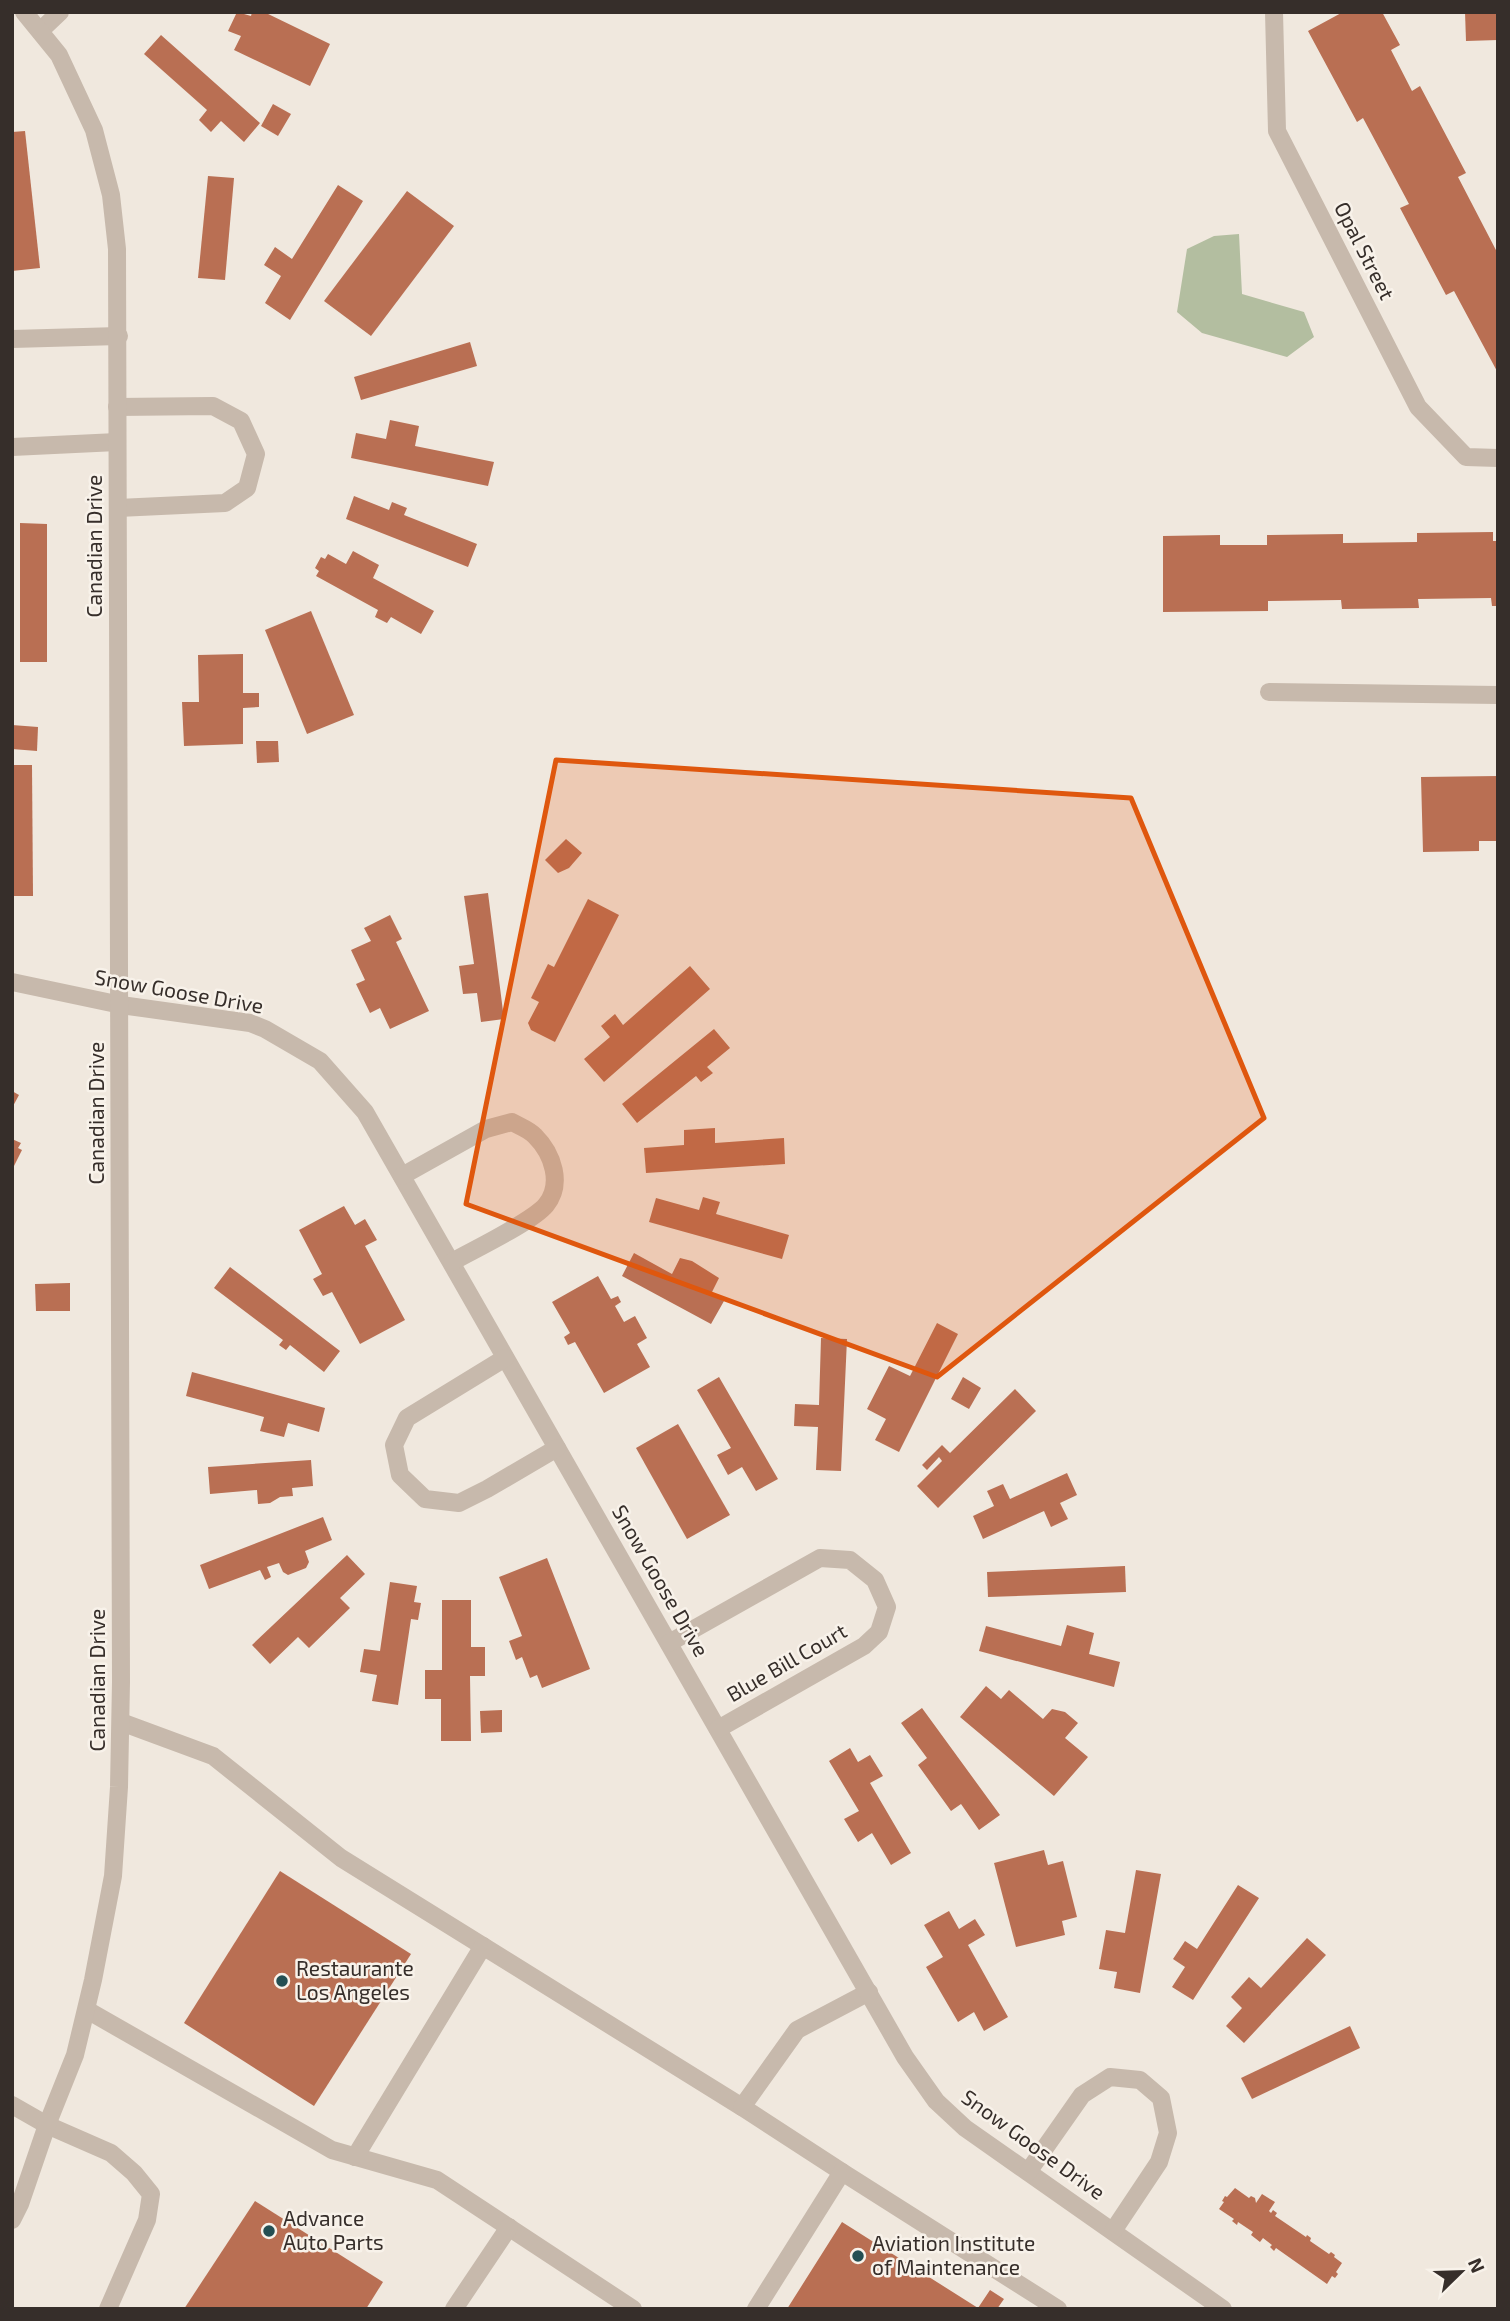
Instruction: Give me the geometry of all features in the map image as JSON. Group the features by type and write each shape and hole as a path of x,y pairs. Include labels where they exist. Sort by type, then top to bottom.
{"street":[{"name":"Canadian Drive","path":"12,2220 75,2055 87,2010 113,1876 121,1722 117,248 111,195 94,130 59,55 24,12"},
{"path":"40,31 60,12"},
{"name":"Opal Street","path":"1274,12 1277,131 1418,407 1466,457 1498,458"},
{"path":"12,339 119,336"},
{"path":"117,407 213,406 241,421 256,454 247,488 225,503 118,509"},
{"path":"12,447 117,442"},
{"path":"1269,692 1498,695"},
{"name":"Snow Goose Drive","path":"12,982 121,1005 250,1023 320,1061 365,1112 905,2057 936,2101 965,2128 1223,2309"},
{"path":"402,1176 486,1129 512,1122 535,1135 551,1159 556,1183 546,1205 531,1217 452,1262"},
{"path":"505,1358 407,1418 394,1444 400,1475 425,1499 459,1503 558,1448"},
{"name":"Blue Bill Court","path":"669,1643 820,1558 850,1560 875,1580 887,1607 879,1632 864,1646 718,1729"},
{"path":"121,1722 213,1756 341,1858 742,2107 1058,2309"},
{"path":"355,2157 482,1946"},
{"path":"742,2107 797,2030 869,1992"},
{"path":"87,2010 331,2150 437,2180 633,2309"},
{"path":"1028,2172 1082,2095 1110,2077 1140,2080 1161,2098 1168,2133 1159,2162 1112,2231"},
{"path":"12,2105 47,2125 111,2153 134,2173 151,2194 147,2221 107,2309"},
{"path":"756,2309 842,2172"},
{"path":"454,2309 509,2227"}],"highlighted area":[{"path":"556,760 1131,798 1264,1118 937,1377 466,1204"}],"green space":[{"path":"1239,234 1242,294 1304,312 1314,337 1287,357 1202,333 1177,312 1187,249 1214,236"}],"building":[{"path":"237,12 251,16 252,12 264,12 330,44 310,86 234,50 241,36 228,31"},
{"path":"1343,12 1382,12 1400,45 1391,50 1412,91 1420,86 1466,173 1458,177 1498,254 1498,373 1454,291 1446,295 1400,208 1409,204 1363,118 1357,122 1308,31"},
{"path":"1465,12 1498,12 1498,40 1466,41"},
{"path":"161,35 260,123 244,142 221,121 211,132 199,120 207,110 144,54"},
{"path":"273,104 291,114 278,136 261,126"},
{"path":"25,131 40,268 12,271 12,132"},
{"path":"208,176 234,178 225,280 198,278"},
{"path":"338,185 363,201 290,320 265,303 281,276 264,265 275,247 292,259"},
{"path":"407,191 454,226 371,336 324,301"},
{"path":"470,342 477,366 361,400 354,377"},
{"path":"390,420 419,426 415,446 494,462 488,486 351,458 356,433 386,439"},
{"path":"354,496 389,510 392,502 407,508 404,515 477,544 468,567 346,519"},
{"path":"20,523 47,524 47,662 20,662"},
{"path":"1493,532 1493,541 1498,541 1498,606 1492,606 1491,598 1418,599 1419,608 1342,609 1341,600 1268,601 1268,611 1163,612 1163,536 1220,535 1220,545 1267,545 1267,535 1343,534 1343,543 1417,542 1417,533"},
{"path":"353,551 379,565 373,578 434,611 421,634 391,617 387,623 375,617 378,610 316,576 319,571 315,568 321,557 325,559 328,554 346,564"},
{"path":"311,611 354,715 307,734 265,630"},
{"path":"243,654 243,693 259,693 259,707 243,708 243,744 184,746 182,702 199,702 198,655"},
{"path":"12,725 38,727 37,751 12,749"},
{"path":"256,741 278,741 279,762 257,763"},
{"path":"12,765 32,765 33,896 12,896"},
{"path":"1498,776 1498,841 1479,841 1479,851 1423,852 1421,777"},
{"path":"566,839 582,853 569,868 558,873 545,860"},
{"path":"488,893 504,1019 481,1022 477,993 463,994 459,966 474,964 464,896"},
{"path":"588,899 619,915 555,1042 531,1030 528,1023 539,1002 531,998 548,964 554,967"},
{"path":"390,915 402,939 396,942 429,1011 390,1029 380,1008 370,1013 356,984 365,980 351,950 371,941 364,928"},
{"path":"690,966 710,989 604,1082 584,1059 610,1037 601,1026 615,1014 623,1025"},
{"path":"714,1029 730,1048 707,1067 713,1073 701,1082 696,1076 637,1123 622,1104"},
{"path":"12,1091 19,1095 12,1108"},
{"path":"715,1128 715,1143 784,1138 785,1164 646,1173 644,1148 684,1145 684,1130"},
{"path":"12,1139 21,1143 18,1148 22,1150 12,1170"},
{"path":"703,1197 720,1202 716,1214 789,1235 782,1259 649,1222 656,1198 699,1210"},
{"path":"344,1206 355,1225 365,1219 377,1240 365,1246 405,1320 360,1344 332,1292 323,1296 313,1279 322,1274 299,1230"},
{"path":"634,1253 672,1274 680,1258 692,1261 719,1278 711,1294 724,1301 711,1324 622,1276"},
{"path":"230,1267 340,1351 324,1372 290,1345 286,1350 279,1345 283,1340 214,1288"},
{"path":"598,1276 611,1299 618,1296 621,1302 615,1306 624,1322 635,1316 647,1338 637,1344 650,1367 604,1393 575,1342 568,1345 564,1337 570,1333 552,1302"},
{"path":"70,1283 70,1311 36,1311 35,1284"},
{"path":"937,1323 958,1334 899,1452 875,1440 886,1419 867,1409 889,1366 910,1376"},
{"path":"821,1338 847,1339 841,1471 816,1470 818,1427 794,1426 795,1404 819,1405"},
{"path":"192,1372 325,1408 319,1432 288,1423 284,1437 260,1431 264,1417 186,1396"},
{"path":"719,1377 778,1479 756,1491 742,1467 728,1475 717,1455 731,1448 697,1390"},
{"path":"963,1377 981,1388 969,1409 951,1399"},
{"path":"1015,1389 1036,1411 938,1508 917,1486 942,1461 939,1457 927,1470 922,1465 942,1445 950,1453"},
{"path":"678,1424 730,1515 687,1539 636,1448"},
{"path":"311,1460 313,1486 292,1488 293,1496 258,1504 257,1490 210,1494 208,1467"},
{"path":"1067,1473 1077,1495 1060,1503 1068,1519 1051,1527 1044,1511 983,1539 973,1516 994,1506 987,1491 1003,1484 1010,1499"},
{"path":"323,1517 332,1540 305,1551 309,1562 306,1568 288,1575 283,1572 279,1563 267,1567 271,1577 265,1580 260,1570 209,1589 200,1565"},
{"path":"347,1555 365,1574 340,1598 350,1608 309,1648 298,1637 270,1664 252,1645"},
{"path":"547,1558 590,1669 542,1688 537,1675 530,1678 522,1657 516,1660 509,1641 522,1636 499,1577"},
{"path":"1125,1566 1126,1592 988,1597 987,1572"},
{"path":"390,1582 417,1586 414,1602 421,1603 418,1620 411,1619 398,1705 372,1701 377,1675 360,1672 364,1649 380,1651"},
{"path":"442,1600 471,1600 471,1647 485,1647 485,1676 470,1676 471,1741 441,1741 441,1699 425,1699 425,1670 442,1670"},
{"path":"1067,1625 1094,1633 1089,1654 1120,1662 1114,1687 979,1651 986,1626 1061,1646"},
{"path":"986,1686 1001,1699 1009,1690 1043,1719 1052,1709 1065,1712 1078,1723 1065,1738 1088,1757 1054,1796 960,1717"},
{"path":"922,1708 1000,1815 979,1830 961,1804 951,1811 918,1765 927,1758 901,1723"},
{"path":"502,1710 502,1732 481,1733 480,1711"},
{"path":"850,1748 858,1762 870,1755 883,1776 870,1783 911,1853 891,1865 872,1833 858,1842 844,1819 859,1811 829,1761"},
{"path":"1044,1850 1048,1865 1063,1861 1077,1917 1062,1921 1065,1935 1016,1947 994,1863"},
{"path":"1136,1870 1161,1874 1140,1993 1114,1988 1117,1972 1099,1969 1106,1930 1125,1933"},
{"path":"280,1871 411,1954 314,2106 184,2023"},
{"path":"1238,1885 1259,1898 1193,2000 1172,1987 1185,1967 1173,1959 1185,1941 1197,1949"},
{"path":"949,1911 959,1929 975,1919 985,1935 968,1945 1008,2017 984,2031 974,2012 958,2022 926,1967 943,1957 924,1925"},
{"path":"1307,1938 1326,1955 1244,2043 1226,2026 1242,2008 1231,1997 1249,1977 1261,1988"},
{"path":"1350,2026 1360,2048 1252,2099 1241,2078"},
{"path":"1235,2188 1249,2198 1255,2198 1256,2203 1262,2194 1275,2202 1269,2211 1271,2213 1273,2210 1277,2213 1275,2216 1306,2237 1307,2235 1311,2238 1310,2241 1329,2254 1331,2252 1335,2255 1342,2263 1335,2278 1332,2276 1327,2284 1276,2248 1274,2251 1270,2247 1272,2245 1263,2238 1260,2242 1251,2235 1253,2232 1232,2221 1234,2219 1219,2209 1225,2196"},
{"name":"Advance Auto Parts","path":"255,2201 383,2282 366,2309 184,2309"},
{"name":"Aviation Institute of Maintenance","path":"842,2222 978,2308 990,2290 1004,2299 997,2309 787,2309"}],"place":[{"name":"Restaurante Los Angeles","path":"282,1981"},
{"name":"Advance Auto Parts","path":"269,2231"},
{"name":"Aviation Institute of Maintenance","path":"858,2256"}]}
